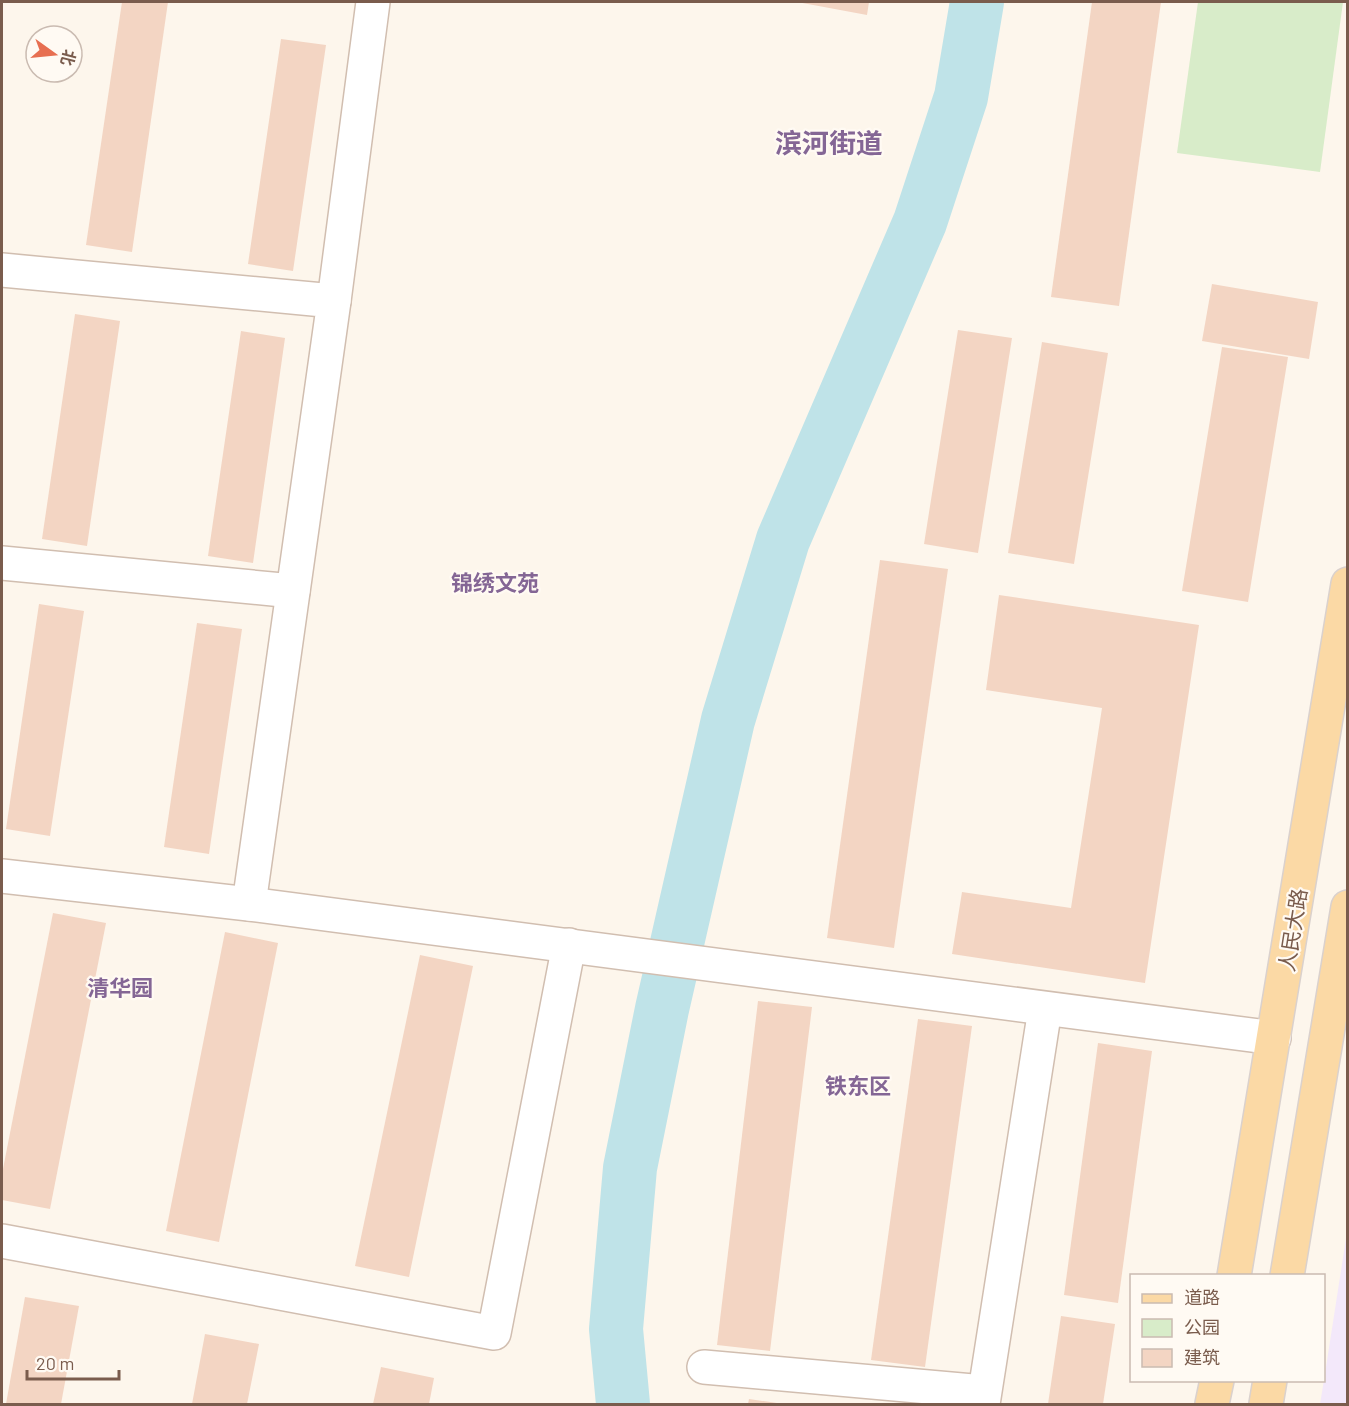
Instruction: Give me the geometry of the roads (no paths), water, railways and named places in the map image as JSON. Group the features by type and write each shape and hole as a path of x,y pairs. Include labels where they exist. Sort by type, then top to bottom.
{"main road":[{"name":"人民大路","path":"1234,1274 1347,584"},
{"path":"1287,1274 1347,908"},
{"path":"1212,1404 1216,1382"},
{"path":"1266,1404 1270,1382"}],"street":[{"path":"249,904 334,301 373,2"},
{"path":"2,270 334,301"},
{"path":"2,562 293,591"},
{"path":"2,876 249,904 1274,1038"},
{"path":"2,1241 494,1333 569,945"},
{"path":"704,1367 984,1398 1045,1009"}],"waterway":[{"path":"623,1404 616,1329 630,1168 662,1009 728,720 783,540 920,222 961,97 977,2"}],"district":[{"name":"滨河街道","path":"829,142"},
{"name":"锦绣文苑","path":"495,582"},
{"name":"清华园","path":"120,987"},
{"name":"铁东区","path":"858,1085"}]}
